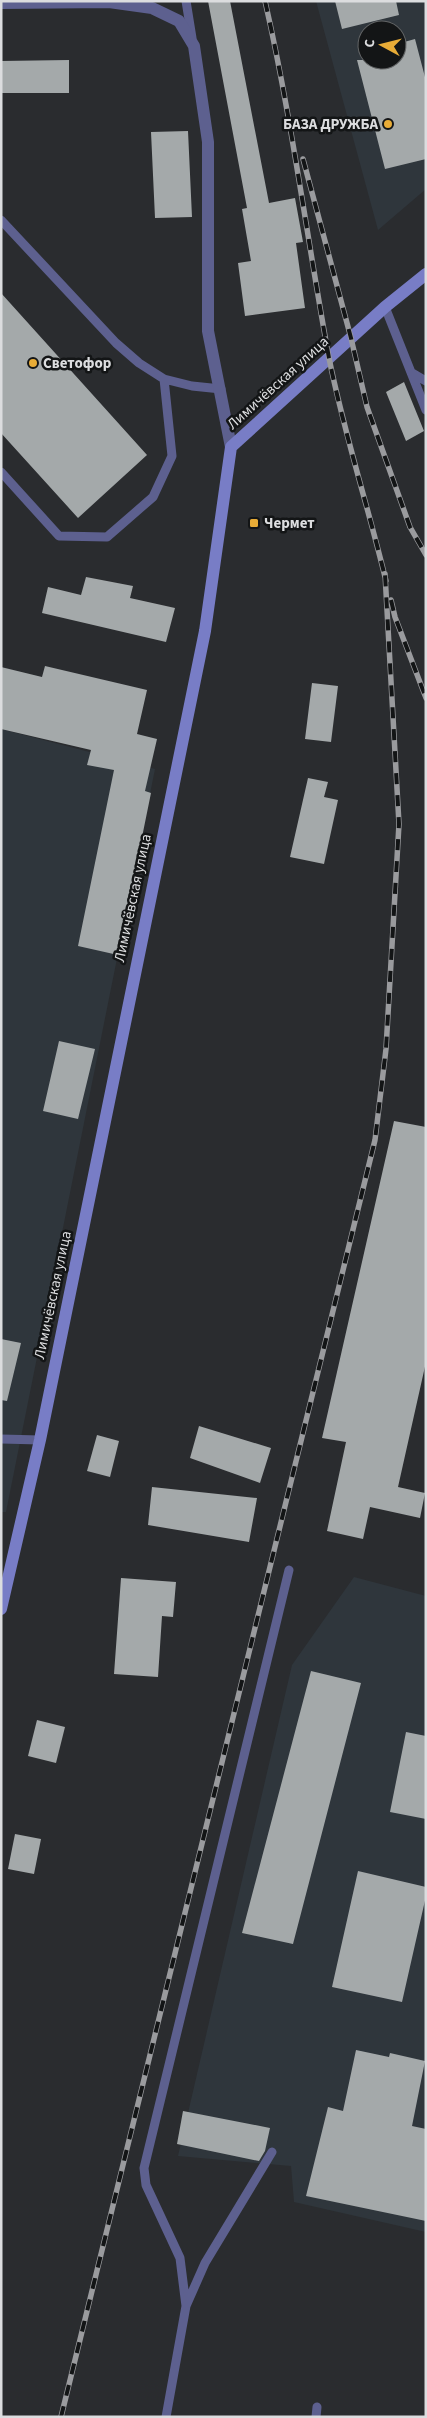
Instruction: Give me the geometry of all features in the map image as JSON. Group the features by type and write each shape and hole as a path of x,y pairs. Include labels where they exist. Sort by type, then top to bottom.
{"main road":[{"name":"Лимичёвская улица","path":"1,1609 40,1440 204,631 231,446 385,306 426,274"}],"street":[{"path":"1,3 109,2 152,8 179,21 194,46 208,142 208,331 213,366 221,389 231,446"}],"lane":[{"path":"186,1 194,46"},
{"path":"1,220 116,344 164,379 192,386 221,389"},
{"path":"385,306 426,410"},
{"path":"412,373 426,381"},
{"path":"1,472 59,536 106,537 153,497 172,456 164,379"},
{"path":"1,1439 40,1440"},
{"path":"186,2306 180,2258 146,2185 144,2168 289,1570"},
{"path":"166,2417 186,2306 205,2263 272,2152"},
{"path":"316,2417 317,2407"}],"shaded area":[{"name":"БАЗА ДРУЖБА","path":"316,1 426,1 426,189 378,230"},
{"path":"1,729 155,769 6,1512 1,1512"},
{"path":"354,1577 426,1596 426,2232 294,2202 291,2166 178,2156 292,1665"}],"building":[{"path":"208,1 230,1 269,203 295,198 303,242 296,243 305,308 245,316 238,263 251,261 242,209 247,208"},
{"path":"335,1 396,1 399,15 379,20 357,20 357,25 342,29"},
{"path":"415,39 426,81 426,159 385,169 360,70 407,70 407,41"},
{"path":"69,60 69,93 1,93 1,61"},
{"path":"188,131 192,217 155,218 151,132"},
{"name":"Светофор","path":"1,293 147,455 78,518 1,433"},
{"path":"404,382 424,431 406,441 386,392"},
{"path":"86,577 133,586 130,598 175,608 166,642 42,613 48,587 81,595"},
{"path":"45,666 147,690 137,734 157,739 145,791 151,793 118,955 78,946 114,770 87,765 91,750 1,729 1,667 42,677"},
{"path":"312,683 338,686 331,742 305,739"},
{"path":"308,778 328,782 324,797 338,800 324,864 290,857"},
{"path":"59,1041 95,1049 78,1119 43,1111"},
{"path":"394,1121 426,1127 426,1362 398,1487 425,1493 420,1518 370,1507 363,1539 327,1531 346,1442 322,1438"},
{"path":"1,1339 21,1343 7,1401 1,1400"},
{"path":"199,1426 271,1448 260,1483 190,1458"},
{"path":"97,1435 119,1441 110,1477 87,1471"},
{"path":"152,1487 257,1498 249,1542 148,1525"},
{"path":"121,1578 176,1582 173,1617 162,1616 158,1677 114,1674"},
{"path":"311,1671 361,1683 293,1944 242,1933"},
{"path":"37,1720 65,1727 56,1763 28,1756"},
{"path":"406,1732 426,1736 426,1819 390,1812"},
{"path":"15,1834 41,1839 34,1874 8,1869"},
{"path":"358,1871 426,1887 426,1896 402,2002 332,1987"},
{"path":"356,2050 389,2057 390,2053 425,2061 412,2126 426,2129 426,2221 306,2196 328,2107 343,2111"},
{"path":"183,2111 270,2128 265,2151 259,2161 177,2144"}],"railway":[{"path":"265,1 291,134 329,358 386,581"},
{"path":"303,159 351,338 367,407 410,527 426,555"},
{"path":"61,2417 375,1140 386,1049 399,824 385,574"},
{"path":"391,600 395,617 426,698"}],"place":[{"name":"БАЗА ДРУЖБА","path":"388,124"},
{"name":"Светофор","path":"33,363"},
{"name":"Чермет","path":"254,523"}]}
